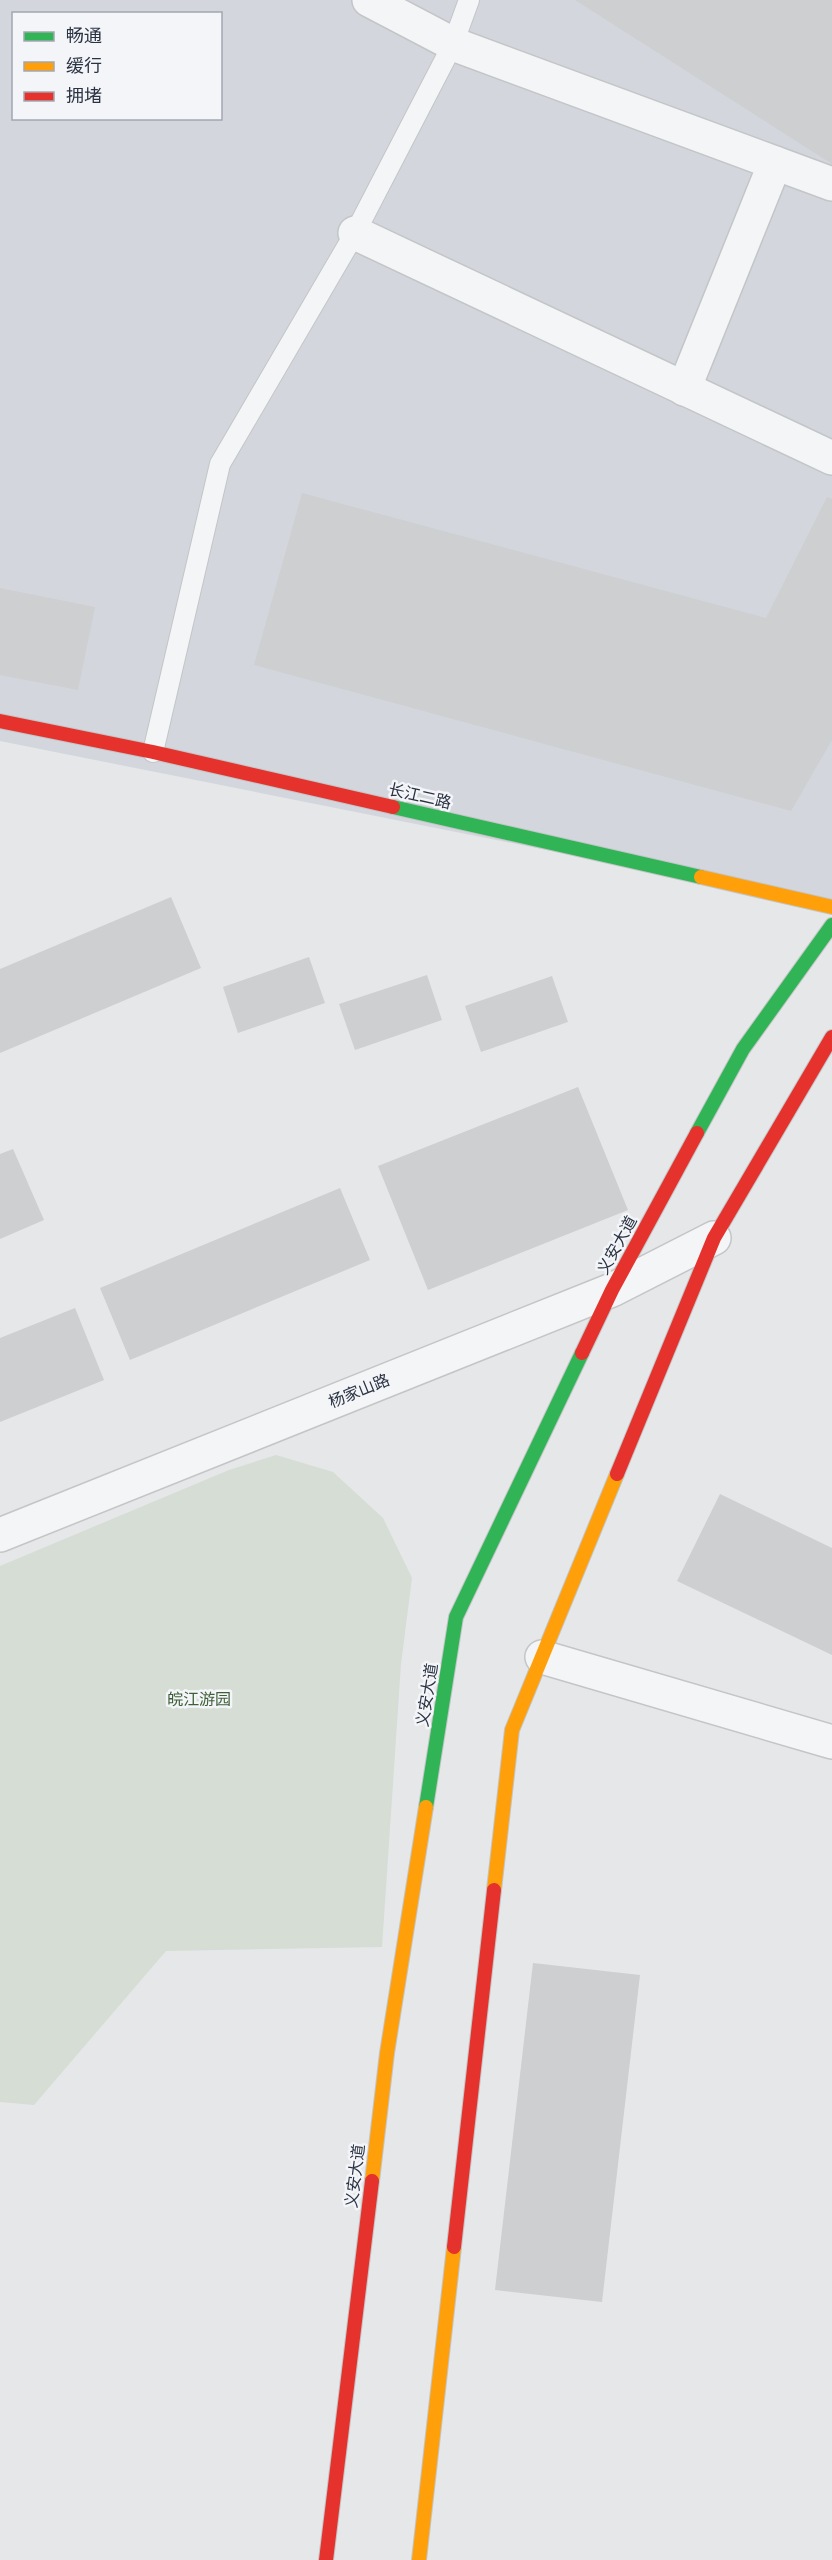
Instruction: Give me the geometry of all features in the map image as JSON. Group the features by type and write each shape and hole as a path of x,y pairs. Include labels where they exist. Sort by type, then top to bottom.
{"main road":[{"name":"长江二路","path":"0,721 153,752 832,907"},
{"name":"义安大道","path":"326,2560 387,2053 456,1617 612,1290 743,1049 832,925"},
{"path":"419,2560 512,1730 714,1238 832,1037"}],"street":[{"path":"369,0 453,44 832,184"},
{"path":"684,389 775,162"},
{"path":"355,233 832,458"},
{"name":"杨家山路","path":"0,1535 612,1290 714,1238"},
{"path":"542,1657 832,1742"}],"lane":[{"path":"153,752 220,465 355,233 453,44 469,0"}],"shaded area":[{"path":"0,0 832,0 832,907 0,741"}],"green space":[{"name":"皖江游园","path":"276,1455 333,1472 383,1518 412,1578 401,1664 382,1947 166,1951 34,2105 0,2102 0,1566 229,1470"}],"building":[{"path":"575,0 832,0 832,164"},
{"path":"302,493 766,618 827,497 832,499 832,740 791,811 254,665"},
{"path":"0,588 95,607 78,690 0,675"},
{"path":"171,897 201,968 0,1053 0,969"},
{"path":"309,957 325,1003 238,1033 223,987"},
{"path":"427,975 442,1020 355,1050 339,1004"},
{"path":"552,976 568,1022 481,1052 465,1006"},
{"path":"578,1087 628,1210 428,1290 378,1166"},
{"path":"13,1149 44,1220 0,1239 0,1154"},
{"path":"340,1188 370,1260 130,1360 100,1288"},
{"path":"75,1308 104,1380 0,1422 0,1338"},
{"path":"720,1494 832,1548 832,1655 677,1581"},
{"path":"533,1963 640,1975 602,2302 495,2290"}],"traffic: fast":[{"path":"393,807 701,877"},
{"path":"697,1133 743,1049 832,925"},
{"path":"426,1807 456,1617 582,1353"}],"traffic: slow":[{"path":"701,877 832,907"},
{"path":"494,1890 512,1730 617,1474"},
{"path":"372,2181 387,2053 426,1807"},
{"path":"419,2560 454,2247"}],"traffic: jam":[{"path":"0,721 153,752 393,807"},
{"path":"617,1474 714,1238 832,1037"},
{"path":"582,1353 612,1290 697,1133"},
{"path":"454,2247 494,1890"},
{"path":"326,2560 372,2181"}]}
